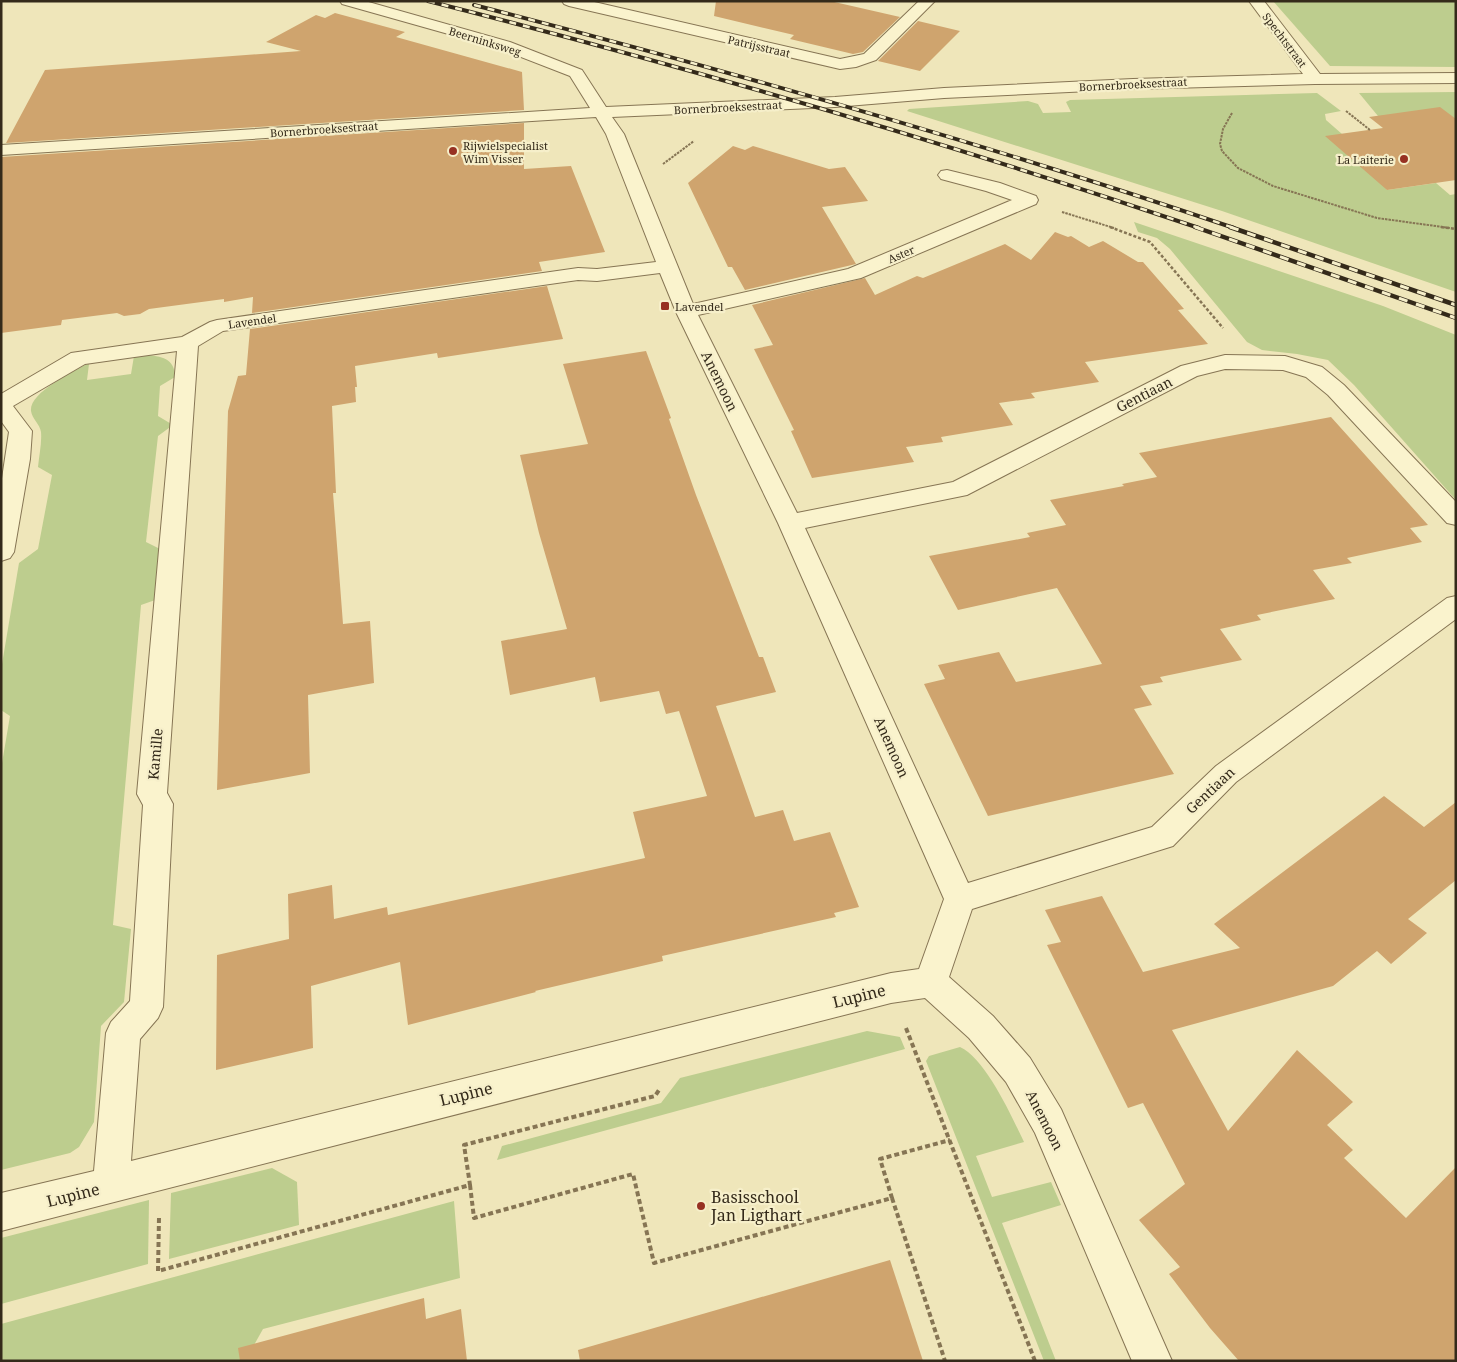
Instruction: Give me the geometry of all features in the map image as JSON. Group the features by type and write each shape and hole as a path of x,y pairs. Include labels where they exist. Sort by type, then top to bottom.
{"street":[{"name":"Beerninksweg","path":"347,1 504,45 576,73 601,112"},
{"name":"Patrijsstraat","path":"569,1 840,64 856,62 870,57 928,1"},
{"name":"Spechtstraat","path":"1256,1 1315,79"},
{"name":"Bornerbroeksestraat","path":"1,150 601,112 744,106 944,93 1210,81 1456,78"},
{"name":"Anemoon","path":"601,112 615,134 686,312 790,523 960,899"},
{"path":"947,175 1029,200"},
{"name":"Aster","path":"686,312 854,274 1029,200"},
{"name":"Lavendel","path":"1,405 79,358 188,343 217,326 578,274 597,275 668,266"},
{"name":"Kamille","path":"111,1185 123,1033 146,1007 158,804 152,794 188,343"},
{"name":"Gentiaan","path":"790,523 959,490 1057,440 1140,394 1189,371 1225,362 1285,363 1314,372 1336,390 1456,516"},
{"path":"1,405 21,431 18,459 1,552"},
{"name":"Gentiaan","path":"960,899 1162,837 1226,774 1456,605"},
{"path":"931,982 960,899"},
{"name":"Anemoon","path":"931,982 987,1034 1018,1070 1048,1121 1152,1361"},
{"name":"Lupine","path":"1,1212 111,1185 160,1170 881,990 931,982"}],"path":[{"path":"1210,81 1234,112 1223,129 1220,144 1222,150 1238,168 1273,186 1354,212 1396,222 1456,229"},
{"path":"636,184 704,133 744,106"},
{"path":"1029,200 1079,219 1127,232 1150,242 1250,362"},
{"path":"897,1024 905,1025 1035,1361"},
{"path":"664,1083 655,1096 464,1145 474,1218 633,1174 654,1263 892,1198"},
{"path":"945,1361 880,1159 950,1140"},
{"path":"160,1170 158,1271 470,1186"}],"green space":[{"path":"1273,1 1456,1 1456,67 1330,66"},
{"path":"1456,92 1456,119 1378,116 1359,93"},
{"path":"1317,93 1341,111 1325,114 1326,120 1342,134 1387,190 1436,183 1450,195 1456,194 1456,292 1222,211 907,111 909,109 1028,101 1038,104 1043,113 1071,112 1066,102 1070,100"},
{"path":"1134,222 1383,306 1456,335 1456,500 1354,385 1328,360 1262,350 1247,342 1170,249 1157,238 1138,232"},
{"path":"145,355 166,359 173,366 175,377 160,386 158,416 173,425 158,436 146,542 162,550 158,599 141,605 113,925 131,929 124,1002 101,1026 94,1122 79,1147 70,1153 1,1170 1,769 10,716 1,710 1,670 19,563 38,549 52,475 38,467 41,432 31,411 32,404 52,384 85,365 89,364 87,380 131,374 134,356"},
{"path":"867,1031 900,1037 905,1049 497,1160 502,1146 661,1103 680,1078"},
{"path":"960,1047 979,1063 989,1076 1024,1142 976,1156 992,1197 1051,1182 1061,1205 1002,1223 1056,1361 1044,1361 926,1061 929,1056"},
{"path":"272,1168 297,1182 299,1225 169,1259 171,1193"},
{"path":"149,1200 148,1264 1,1304 1,1238"},
{"path":"454,1201 460,1278 263,1329 245,1361 1,1361 1,1324"}],"building":[{"path":"716,1 830,1 900,17 863,52 853,54 790,39 794,35 714,16"},
{"path":"335,13 405,32 396,37 522,72 524,110 6,143 45,70 301,51 266,42 316,15 325,18"},
{"path":"918,21 960,31 920,71 878,61"},
{"name":"La Laiterie","path":"1440,107 1456,119 1456,180 1387,190 1325,136 1383,128 1369,117"},
{"path":"524,123 524,169 571,166 605,252 539,262 542,271 252,313 253,297 224,302 224,299 149,309 140,314 124,316 117,313 62,320 61,325 1,333 1,157"},
{"path":"733,146 745,150 753,146 829,169 845,167 868,201 822,207 856,264 745,290 732,267 728,267 688,183"},
{"path":"1055,232 1068,237 1071,236 1089,247 1103,241 1138,262 1143,262 1184,309 1178,310 1208,344 1085,362 1099,382 1031,393 1035,398 999,403 1013,425 941,437 943,442 906,447 914,462 812,478 791,431 794,430 754,349 773,345 752,305 865,278 875,295 917,276 923,278 1005,244 1031,260"},
{"path":"547,286 563,339 438,358 437,353 355,366 356,402 332,406 336,493 333,493 343,624 370,621 374,683 308,695 310,773 217,790 228,411 238,376 246,375 250,329"},
{"path":"646,351 671,418 669,419 696,495 759,657 763,657 776,692 716,706 755,817 783,810 794,841 830,832 859,907 834,913 836,917 662,956 663,961 535,991 408,1025 400,962 311,986 313,1048 216,1070 217,955 289,939 288,894 332,885 334,919 387,907 388,915 645,858 633,812 707,796 679,711 666,714 659,691 600,702 595,677 510,695 501,641 567,629 539,533 520,455 588,444 563,364"},
{"path":"1331,417 1428,525 1410,528 1422,542 1347,558 1352,563 1313,570 1335,599 1257,615 1261,620 1220,629 1242,660 1160,677 1163,682 1140,686 1152,705 1134,709 1174,774 988,816 924,684 945,679 938,665 999,652 1016,682 1102,664 1057,588 958,610 929,556 1030,537 1027,533 1066,525 1050,500 1124,486 1122,484 1157,477 1139,453"},
{"path":"1384,796 1424,827 1456,802 1456,880 1408,919 1427,933 1391,964 1377,951 1333,986 1172,1030 1228,1131 1297,1050 1353,1102 1327,1125 1353,1150 1344,1158 1406,1218 1456,1167 1456,1361 1239,1361 1210,1328 1169,1274 1180,1267 1139,1220 1185,1184 1143,1103 1128,1108 1047,945 1061,942 1045,910 1102,896 1143,972 1240,948 1214,924"},
{"path":"890,1260 923,1361 580,1361 578,1350"},
{"path":"424,1298 426,1319 461,1309 467,1361 240,1361 238,1348"}],"railway":[{"path":"428,1 622,52 816,107 1104,196 1199,228"},
{"path":"474,5 856,109 951,137 1234,228"},
{"path":"1195,227 1456,318"},
{"path":"1230,227 1456,305"}],"place":[{"name":"Rijwielspecialist Wim Visser","path":"453,151"},
{"name":"La Laiterie","path":"1404,159"},
{"name":"Lavendel","path":"665,306"},
{"name":"Basisschool Jan Ligthart","path":"701,1206"}]}
